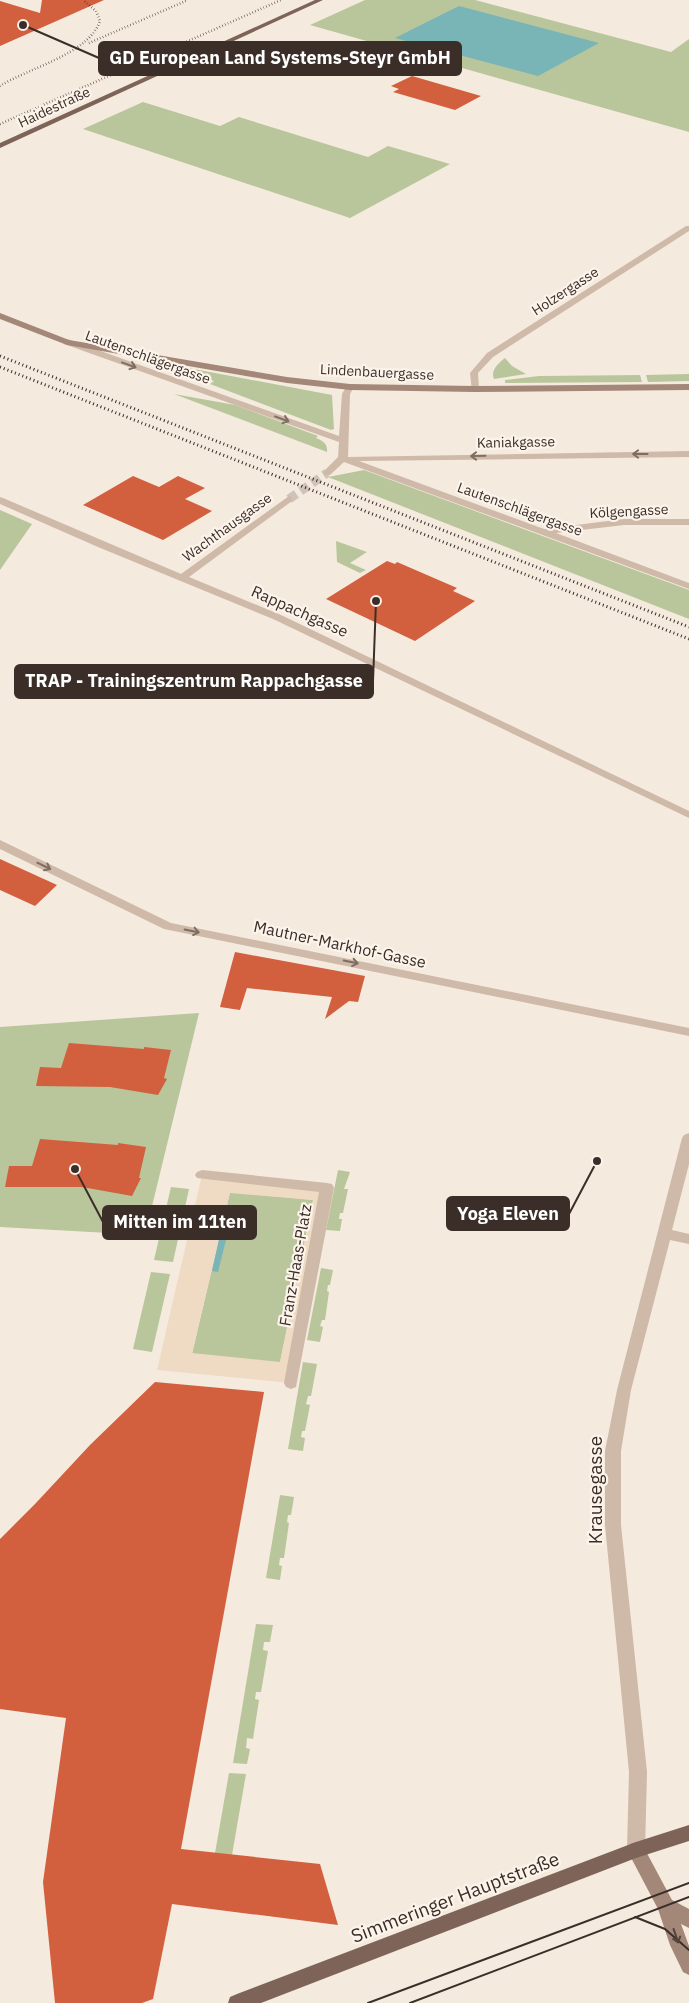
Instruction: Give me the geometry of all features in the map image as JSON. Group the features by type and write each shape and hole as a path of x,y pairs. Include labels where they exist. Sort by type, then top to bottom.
{"main road":[{"name":"Haidestraße","path":"0,146 320,0"},
{"name":"Lautenschlägergasse","path":"0,316 66,342"},
{"name":"Lindenbauergasse","path":"66,342 287,380 350,387 475,389 689,387"},
{"name":"Simmeringer Hauptstraße","path":"237,2003 636,1850 689,1833"},
{"path":"636,1850 666,1906 679,1945 689,1966"},
{"path":"666,1906 689,1919"}],"street":[{"name":"Holzergasse","path":"475,389 474,373 490,355 689,228"},
{"name":"Lautenschlägergasse","path":"66,342 344,441"},
{"path":"326,473 343,458 346,394 350,387"},
{"name":"Kaniakgasse","path":"343,458 689,454"},
{"name":"Lautenschlägergasse","path":"343,458 689,586"},
{"name":"Wachthausgasse","path":"182,578 290,499"},
{"name":"Rappachgasse","path":"0,500 278,617 689,815"},
{"name":"Kölgengasse","path":"542,532 624,522 689,522"},
{"name":"Mautner-Markhof-Gasse","path":"0,844 168,926 689,1032"},
{"name":"Krausegasse","path":"636,1850 638,1772 613,1526 613,1451 624,1390 689,1138"},
{"name":"Franz-Haas-Platz","path":"202,1175 327,1188 291,1383"},
{"path":"664,1234 689,1239"}],"green space":[{"path":"365,0 475,0 671,52 689,39 689,132 310,25"},
{"path":"143,102 220,126 239,117 368,157 388,146 450,164 350,218 83,129"},
{"path":"505,358 512,366 526,374 494,379 494,370"},
{"path":"149,362 332,395 334,429 331,430 210,384 214,381 199,375 194,378"},
{"path":"689,374 689,381 648,382 646,375"},
{"path":"640,375 642,382 505,383 505,380 539,376"},
{"path":"174,394 235,405 318,436 316,438 324,443 327,447 327,452"},
{"path":"364,470 689,590 689,619 328,477"},
{"path":"0,510 32,524 0,570"},
{"path":"336,541 367,552 350,563 366,570 360,573 337,562"},
{"path":"199,1013 145,1235 0,1227 0,1027"},
{"path":"338,1170 350,1172 344,1189 348,1189 343,1213 340,1213 339,1219 342,1219 340,1231 326,1230"},
{"path":"171,1187 189,1189 173,1262 154,1260"},
{"path":"230,1192 313,1200 280,1363 192,1354"},
{"path":"321,1268 333,1270 327,1291 329,1292 325,1320 322,1320 320,1326 323,1327 320,1342 307,1340"},
{"path":"151,1272 170,1274 152,1352 133,1349"},
{"path":"303,1362 317,1364 311,1396 308,1396 306,1404 310,1405 305,1431 302,1431 301,1437 305,1438 303,1451 288,1449"},
{"path":"280,1495 294,1497 291,1515 288,1515 287,1522 289,1523 284,1558 280,1558 279,1565 282,1566 280,1580 266,1578"},
{"path":"256,1624 273,1625 270,1642 264,1642 263,1650 268,1651 261,1692 256,1692 255,1699 259,1700 253,1739 247,1738 246,1748 250,1749 247,1764 233,1763"},
{"path":"229,1773 246,1774 232,1855 215,1853"}],"shaded area":[{"path":"202,1175 327,1188 291,1383 157,1370","holes":["230,1193 313,1200 280,1362 192,1353"]}],"water":[{"path":"459,6 599,43 538,76 395,38"},
{"path":"220,1235 227,1236 218,1272 212,1271"}],"building":[{"path":"42,0 104,0 0,46 0,1 40,13"},
{"path":"412,76 481,96 455,110 393,92 399,89 391,86"},
{"path":"133,476 159,487 178,476 205,488 185,499 212,511 163,540 83,505"},
{"path":"387,561 395,564 397,562 457,588 453,591 475,601 415,641 326,599"},
{"path":"0,859 57,885 35,906 0,890"},
{"path":"235,952 365,976 358,1002 349,1001 325,1019 332,997 247,988 240,1010 220,1007"},
{"path":"69,1043 171,1050 164,1078 167,1079 158,1095 110,1087 36,1086 40,1067 61,1068"},
{"path":"40,1139 118,1145 118,1143 146,1147 139,1178 141,1178 132,1196 82,1187 5,1187 9,1166 32,1166"},
{"path":"155,1382 264,1392 181,1849 320,1864 338,1925 172,1904 153,1999 142,2003 55,2003 43,1882 66,1718 0,1709 0,1539 90,1445"}],"tunnel":[{"path":"289,499 327,473"}],"tram line":[{"path":"368,2003 689,1883"},
{"path":"636,1917 689,1897"},
{"path":"410,2003 636,1917"},
{"path":"636,1917 665,1929 689,1950"}],"railway":[{"path":"0,86 71,51 84,43 94,33 100,21 96,11 83,0"},
{"path":"89,43 188,0"},
{"path":"0,124 281,0"},
{"path":"0,356 689,627"},
{"path":"0,367 689,639"}],"place":[{"name":"GD European Land Systems-Steyr GmbH","path":"23,25"},
{"name":"TRAP - Trainingszentrum Rappachgasse","path":"376,601"},
{"name":"Yoga Eleven","path":"597,1161"},
{"name":"Mitten im 11ten","path":"75,1169"}]}
